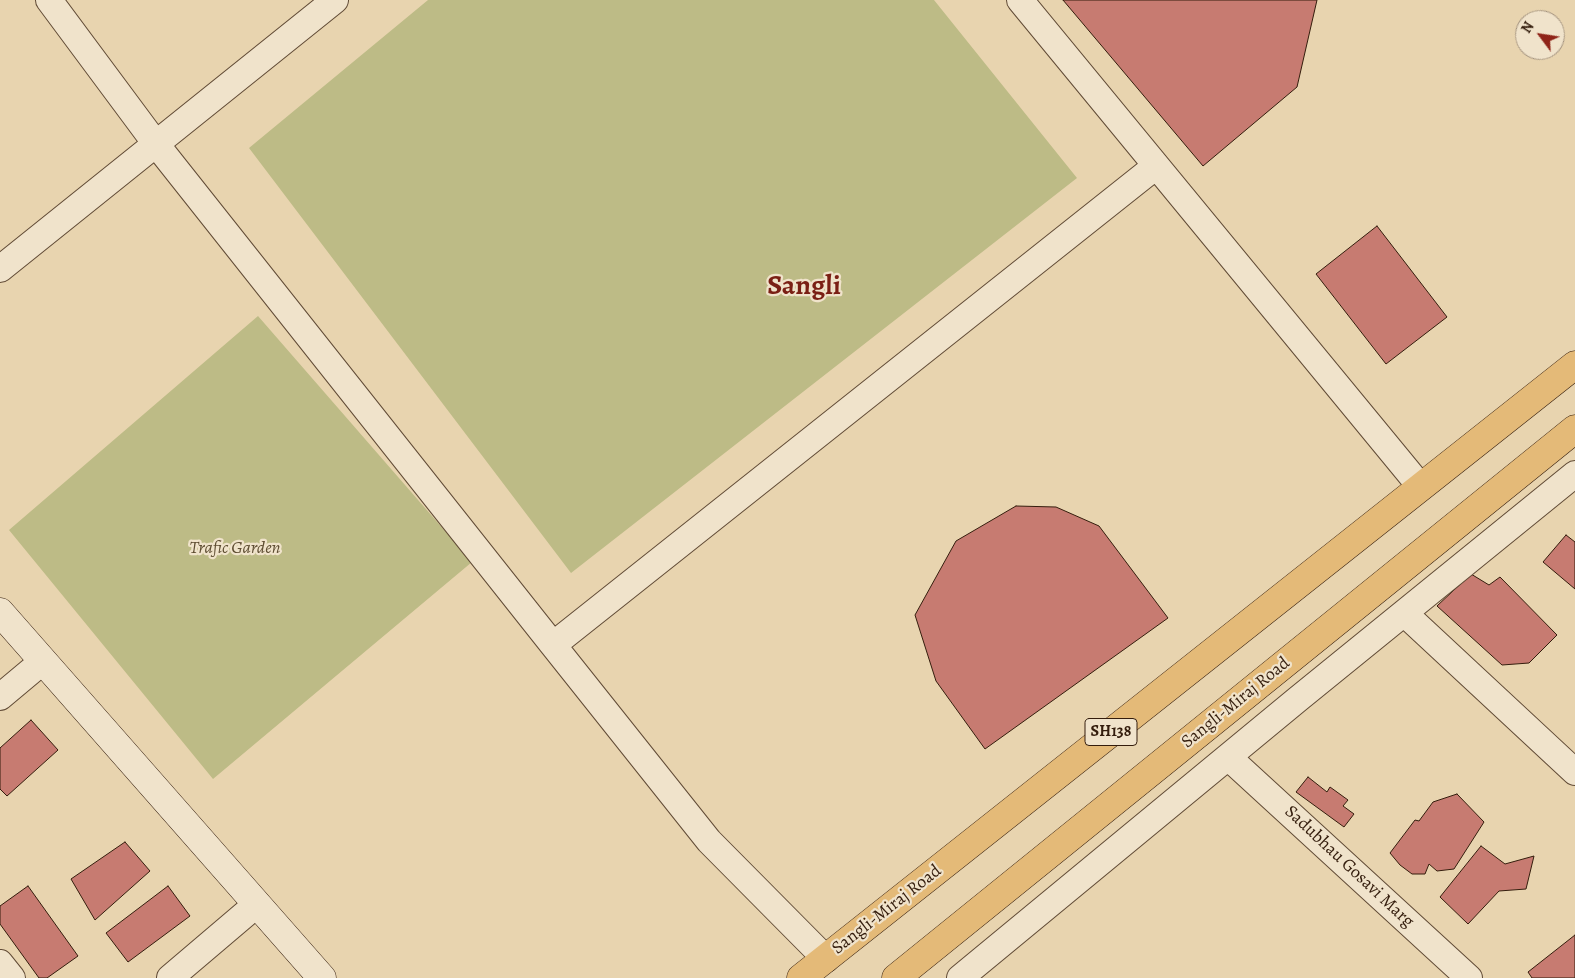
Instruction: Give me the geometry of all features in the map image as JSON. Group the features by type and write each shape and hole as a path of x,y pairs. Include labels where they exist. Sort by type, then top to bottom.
{"highway":[{"name":"Sangli-Miraj Road","path":"801,978 1575,365"},
{"name":"Sangli-Miraj Road","path":"896,978 1575,429"}],"main road":[{"path":"0,612 322,978"}],"street":[{"path":"49,0 156,144 708,841 826,959"},
{"path":"0,269 335,0"},
{"path":"1020,0 1420,486"},
{"path":"553,645 1156,166"},
{"path":"960,978 1404,613 1571,484"},
{"path":"1404,613 1575,772"},
{"path":"0,697 43,661"},
{"name":"Sadubhau Gosavi Marg","path":"1228,756 1469,978"},
{"path":"170,978 257,904"},
{"path":"0,963 12,978"}],"green space":[{"path":"428,0 934,0 1077,178 571,573 249,148"},
{"name":"Trafic Garden","path":"258,316 472,562 213,779 9,530"}],"building":[{"path":"1063,0 1317,0 1297,87 1203,166"},
{"path":"1377,226 1447,317 1386,364 1316,274"},
{"path":"1016,506 1056,507 1099,526 1168,618 985,749 936,681 915,615 956,541"},
{"path":"1566,535 1575,542 1575,589 1543,562"},
{"path":"1471,574 1489,585 1500,577 1557,635 1529,663 1502,665 1437,606"},
{"path":"31,720 58,750 7,796 0,789 0,748"},
{"path":"1308,777 1327,792 1330,787 1348,800 1343,806 1354,814 1344,827 1296,792"},
{"path":"1457,794 1484,822 1454,869 1437,871 1429,864 1425,874 1412,874 1400,865 1390,853 1415,820 1419,821 1433,802"},
{"path":"125,842 150,871 95,920 71,879"},
{"path":"1481,846 1505,864 1534,856 1526,889 1499,891 1468,924 1440,897"},
{"path":"28,886 78,956 47,978 39,978 0,924 0,906"},
{"path":"168,886 190,916 128,962 106,933"},
{"path":"1575,935 1575,978 1532,978 1528,972"}],"district":[{"name":"Sangli","path":"804,287"}]}
